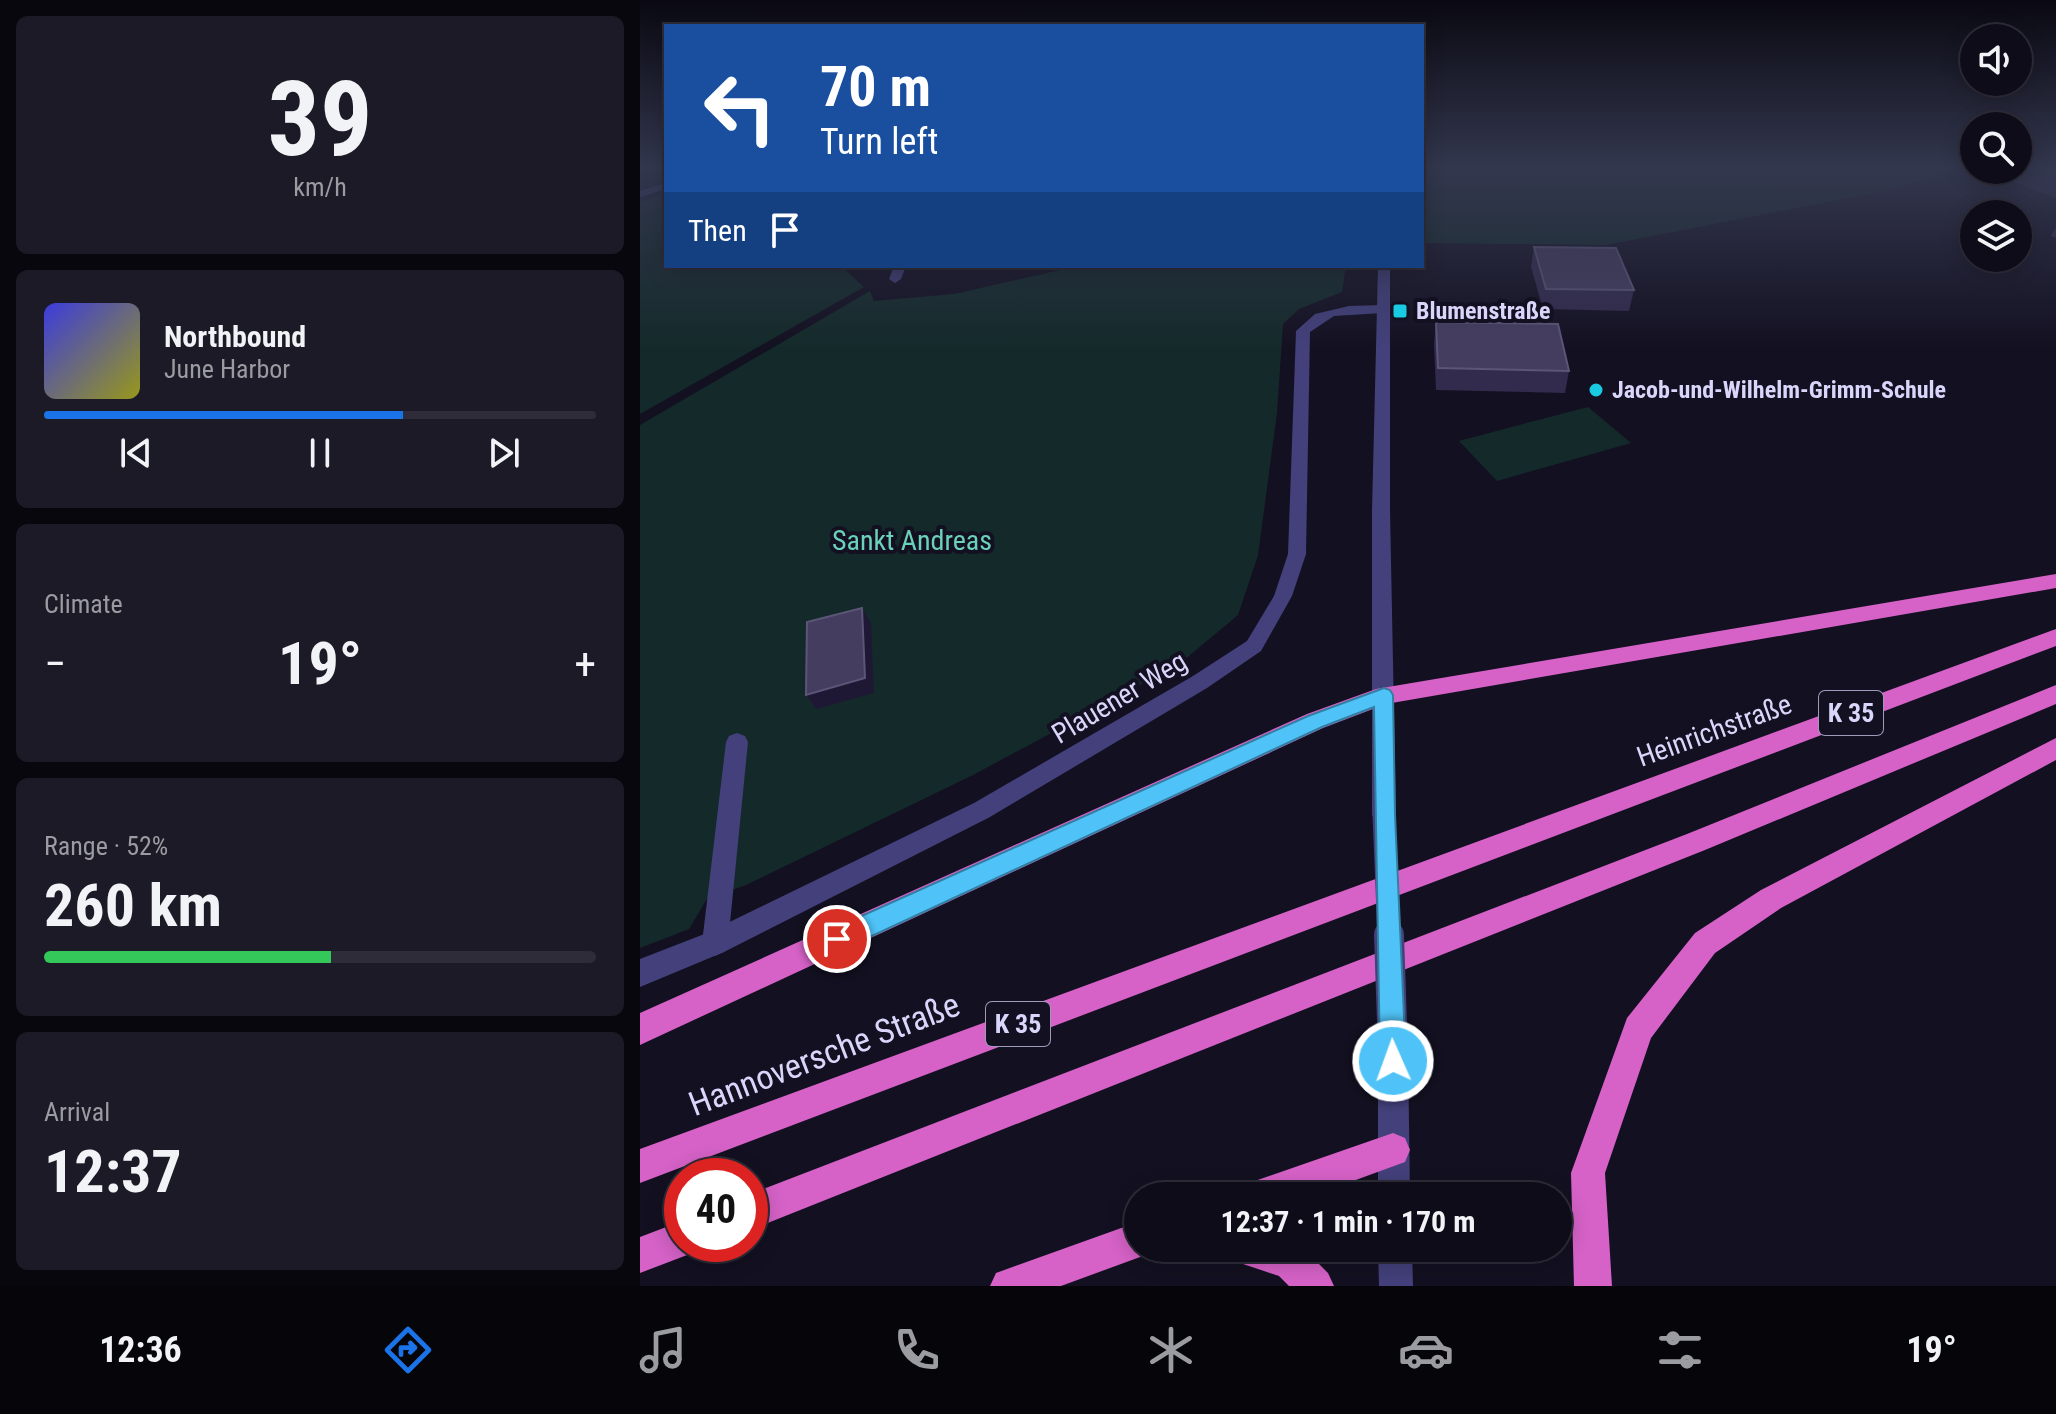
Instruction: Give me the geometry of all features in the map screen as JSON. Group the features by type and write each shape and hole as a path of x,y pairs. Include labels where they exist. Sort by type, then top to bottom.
{"highway":[{"path":"640,1029 1301,728 1384,695 2056,581"},
{"name":"Heinrichstraße","path":"1396,883 2056,637"},
{"name":"K 35","path":"768,1205 1696,842 2056,694"},
{"path":"1593,1286 1588,1173 1638,1029 1705,943 1771,899 2056,748"},
{"name":"Hannoversche Straße","path":"640,1166 1396,883"},
{"path":"1302,1182 1393,1150"},
{"path":"1009,1286 1124,1245"},
{"path":"640,1255 664,1246"},
{"path":"1291,1262 1315,1286"}],"street":[{"path":"895,279 899,268"},
{"path":"1384,268 1384,815 1393,1052 1394,1182"},
{"name":"Plauener Weg","path":"640,973 715,943 982,810 1200,682 1254,646 1283,596 1297,554 1303,331 1314,318 1329,311 1382,309"},
{"path":"715,943 737,742"},
{"path":"1395,1262 1396,1286"}],"green space":[{"path":"640,228 664,228 664,268 843,268 864,287 640,414"},
{"path":"1424,228 1694,228 1606,245 1424,243"},
{"name":"Sankt Andreas","path":"1069,268 1346,268 1342,292 1299,309 1283,324 1277,413 1258,555 1238,615 1178,665 973,775 746,885 707,899 689,929 640,948 640,425 870,291 874,301 954,294"},
{"path":"1588,407 1631,443 1497,481 1459,441"}],"building":[{"path":"1534,247 1616,248 1634,290 1546,289"},
{"path":"1436,322 1558,324 1569,371 1438,368"},
{"path":"862,608 865,678 806,695 807,622"}],"place":[{"name":"Blumenstraße","path":"1400,311"},
{"name":"Jacob-und-Wilhelm-Grimm-Schule","path":"1596,390"}],"route":[{"path":"837,939 1315,721 1384,695 1384,815 1393,1061"}]}
